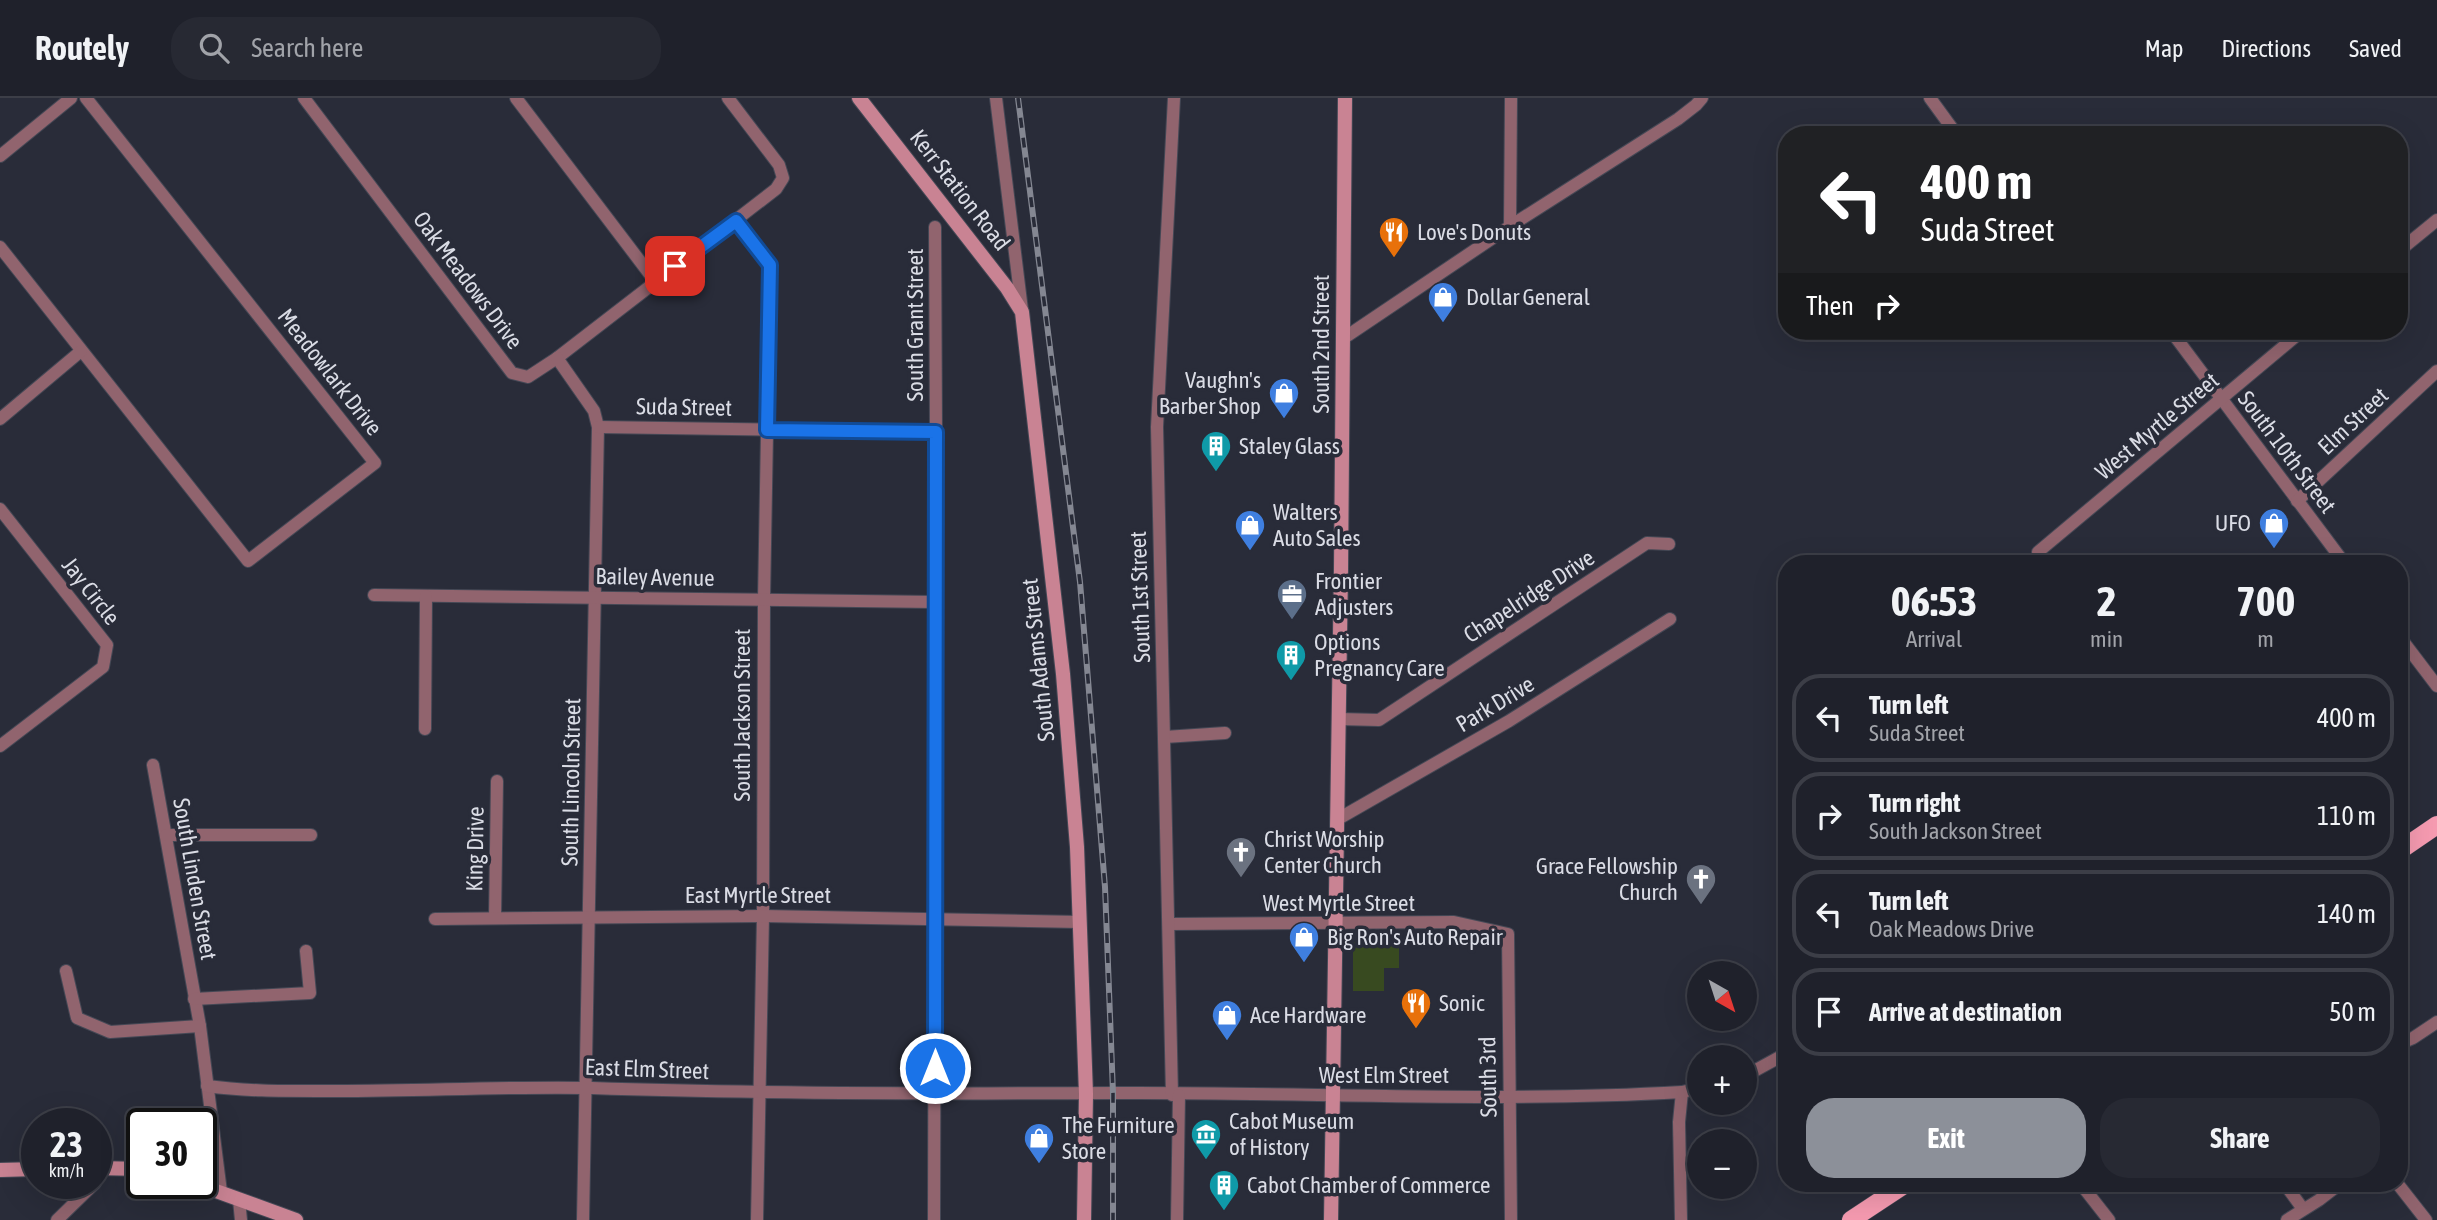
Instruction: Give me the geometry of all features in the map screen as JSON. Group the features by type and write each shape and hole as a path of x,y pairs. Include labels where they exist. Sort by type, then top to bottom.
{"main road":[{"path":"2408,846 2435,830"},
{"path":"1851,1220 1879,1192"}],"street":[{"path":"0,156 71,98"},
{"name":"Meadowlark Drive","path":"0,247 248,561 375,463 86,98"},
{"name":"Oak Meadows Drive","path":"304,98 512,373 528,377 557,358 776,189 783,178 779,165 728,98"},
{"path":"516,98 655,281"},
{"name":"Kerr Station Road","path":"859,98 999,278 1022,312"},
{"name":"South Adams Street","path":"996,98 1063,674 1077,847 1086,1094 1084,1220"},
{"name":"South 1st Street","path":"1174,98 1157,428 1165,829 1176,1095 1177,1220"},
{"name":"South 2nd Street","path":"1331,1220 1337,924 1345,98"},
{"path":"1510,226 1511,98"},
{"path":"1344,338 1510,226 1678,119 1702,98"},
{"path":"1930,98 1950,126"},
{"path":"2408,243 2437,220"},
{"name":"South Jackson Street","path":"736,221 770,265 757,1220"},
{"name":"South Grant Street","path":"934,1220 935,227"},
{"name":"South 10th Street","path":"2178,340 2338,555"},
{"name":"West Myrtle Street","path":"2038,552 2291,340"},
{"path":"0,419 81,351"},
{"name":"South Lincoln Street","path":"557,358 594,411 598,427 583,1220"},
{"name":"Elm Street","path":"2297,501 2437,371"},
{"name":"Suda Street","path":"598,427 936,432"},
{"name":"Jay Circle","path":"0,509 107,645 103,667 0,746"},
{"name":"Chapelridge Drive","path":"1339,719 1379,720 1647,543 1669,544"},
{"name":"Bailey Avenue","path":"374,595 935,602"},
{"path":"425,729 426,596"},
{"name":"Park Drive","path":"1338,819 1510,721 1670,619"},
{"path":"2408,648 2437,686"},
{"path":"1165,737 1225,733"},
{"name":"South Linden Street","path":"153,765 200,1026 221,1192"},
{"name":"King Drive","path":"495,918 497,781"},
{"path":"166,835 311,835"},
{"name":"East Myrtle Street","path":"435,919 763,916 1080,922"},
{"name":"West Myrtle Street","path":"1169,924 1454,922 1508,934"},
{"name":"South 3rd","path":"1508,934 1511,1220"},
{"path":"194,999 310,993 306,951"},
{"path":"66,971 76,1018 110,1032 200,1026"},
{"path":"2408,1040 2437,1022"},
{"path":"1757,1069 1778,1058"},
{"name":"East Elm Street","path":"207,1086 238,1090 397,1092 584,1088 759,1094 1086,1094"},
{"name":"West Elm Street","path":"1086,1094 1596,1097 1687,1091"},
{"path":"1681,1220 1679,1122 1682,1092"},
{"path":"0,1170 21,1169"},
{"path":"217,1191 296,1220"},
{"path":"2087,1192 2109,1220"},
{"path":"2291,1192 2303,1209"},
{"path":"2287,1220 2329,1192"},
{"path":"2404,1192 2426,1220"},
{"path":"57,1220 79,1199"},
{"path":"239,1200 241,1220"}],"green space":[{"path":"1353,942 1399,942 1399,968 1384,968 1384,991 1353,991"}],"railway":[{"path":"1018,98 1080,582 1105,887 1113,1093 1113,1220"}],"place":[{"name":"Love's Donuts","path":"1394,259"},
{"name":"Dollar General","path":"1443,324"},
{"name":"Vaughn's Barber Shop","path":"1284,420"},
{"name":"Staley Glass","path":"1216,473"},
{"name":"UFO","path":"2274,550"},
{"name":"Walters Auto Sales","path":"1250,552"},
{"name":"Frontier Adjusters","path":"1292,621"},
{"name":"Options Pregnancy Care","path":"1291,682"},
{"name":"Christ Worship Center Church","path":"1241,879"},
{"name":"Grace Fellowship Church","path":"1701,906"},
{"name":"Big Ron's Auto Repair","path":"1304,964"},
{"name":"Sonic","path":"1416,1030"},
{"name":"Ace Hardware","path":"1227,1042"},
{"name":"Cabot Museum of History","path":"1206,1161"},
{"name":"The Furniture Store","path":"1039,1165"},
{"name":"Cabot Chamber of Commerce","path":"1224,1212"}],"route":[{"path":"675,266 736,221 770,265 767,430 936,432 935,1068"}]}
